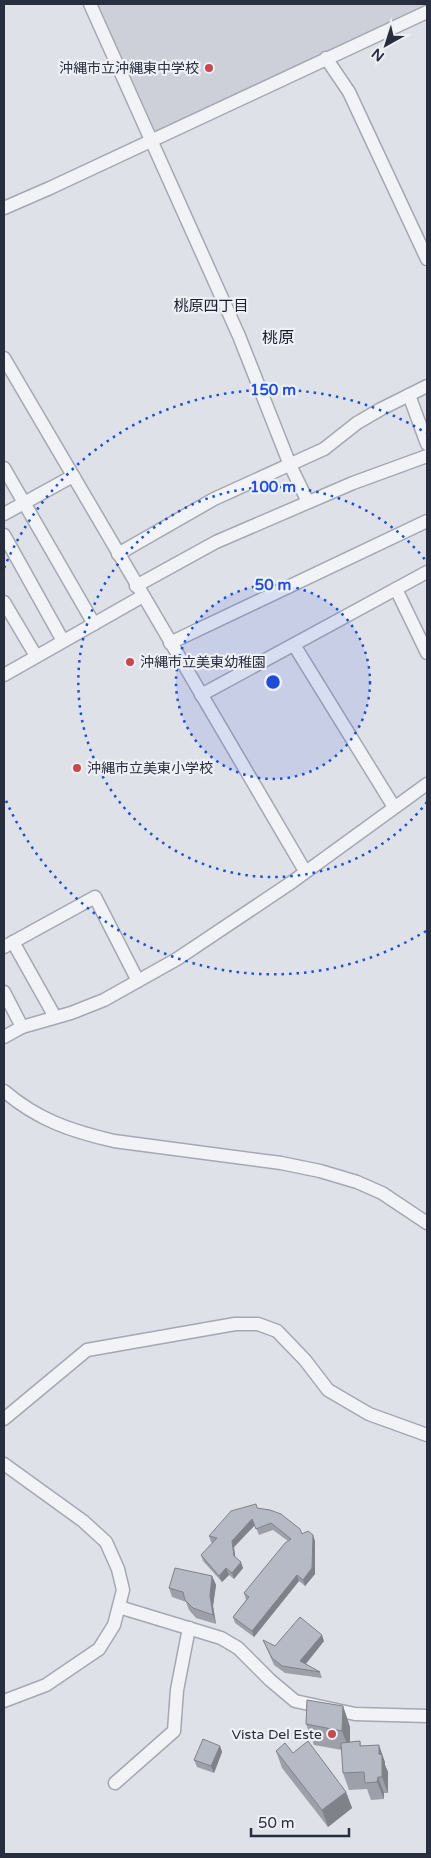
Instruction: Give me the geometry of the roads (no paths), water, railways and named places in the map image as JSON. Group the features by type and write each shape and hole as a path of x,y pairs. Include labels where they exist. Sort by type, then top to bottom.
{"street":[{"path":"90,4 239,336 290,464 308,502"},
{"path":"4,208 427,12"},
{"path":"326,58 349,92 427,259"},
{"path":"4,359 305,871"},
{"path":"118,554 214,499 324,449 357,423 427,386"},
{"path":"409,395 427,444"},
{"path":"4,674 94,624 139,591 216,542 353,483 427,456"},
{"path":"4,468 23,504 94,624"},
{"path":"4,514 73,476"},
{"path":"170,643 427,521"},
{"path":"4,535 63,641"},
{"path":"201,695 427,572"},
{"path":"396,589 427,653"},
{"path":"4,602 36,656"},
{"path":"294,645 394,807"},
{"path":"4,1037 22,1027 104,1000 177,959 427,784"},
{"path":"55,1017 9,945 95,897 138,981"},
{"path":"4,992 22,1027"},
{"path":"4,1091 22,1106 51,1122 89,1135 114,1141 281,1163 320,1171 357,1182 382,1193 427,1223"},
{"path":"4,1419 87,1350 235,1324 258,1324 277,1331 328,1390 369,1414 427,1435"},
{"path":"4,1464 83,1521 106,1542 118,1569 123,1590 114,1625 98,1650 46,1685 4,1701"},
{"path":"119,1607 221,1638 238,1648 270,1680 295,1701 355,1714 427,1716"},
{"path":"115,1783 174,1731 177,1690 189,1628"}],"place":[{"name":"沖縄市立沖縄東中学校","path":"209,68"},
{"name":"沖縄市立美東幼稚園","path":"130,662"},
{"name":"沖縄市立美東小学校","path":"77,768"},
{"name":"Vista Del Este","path":"332,1734"}],"district":[{"name":"桃原四丁目","path":"211,306"},
{"name":"桃原","path":"278,338"}]}
